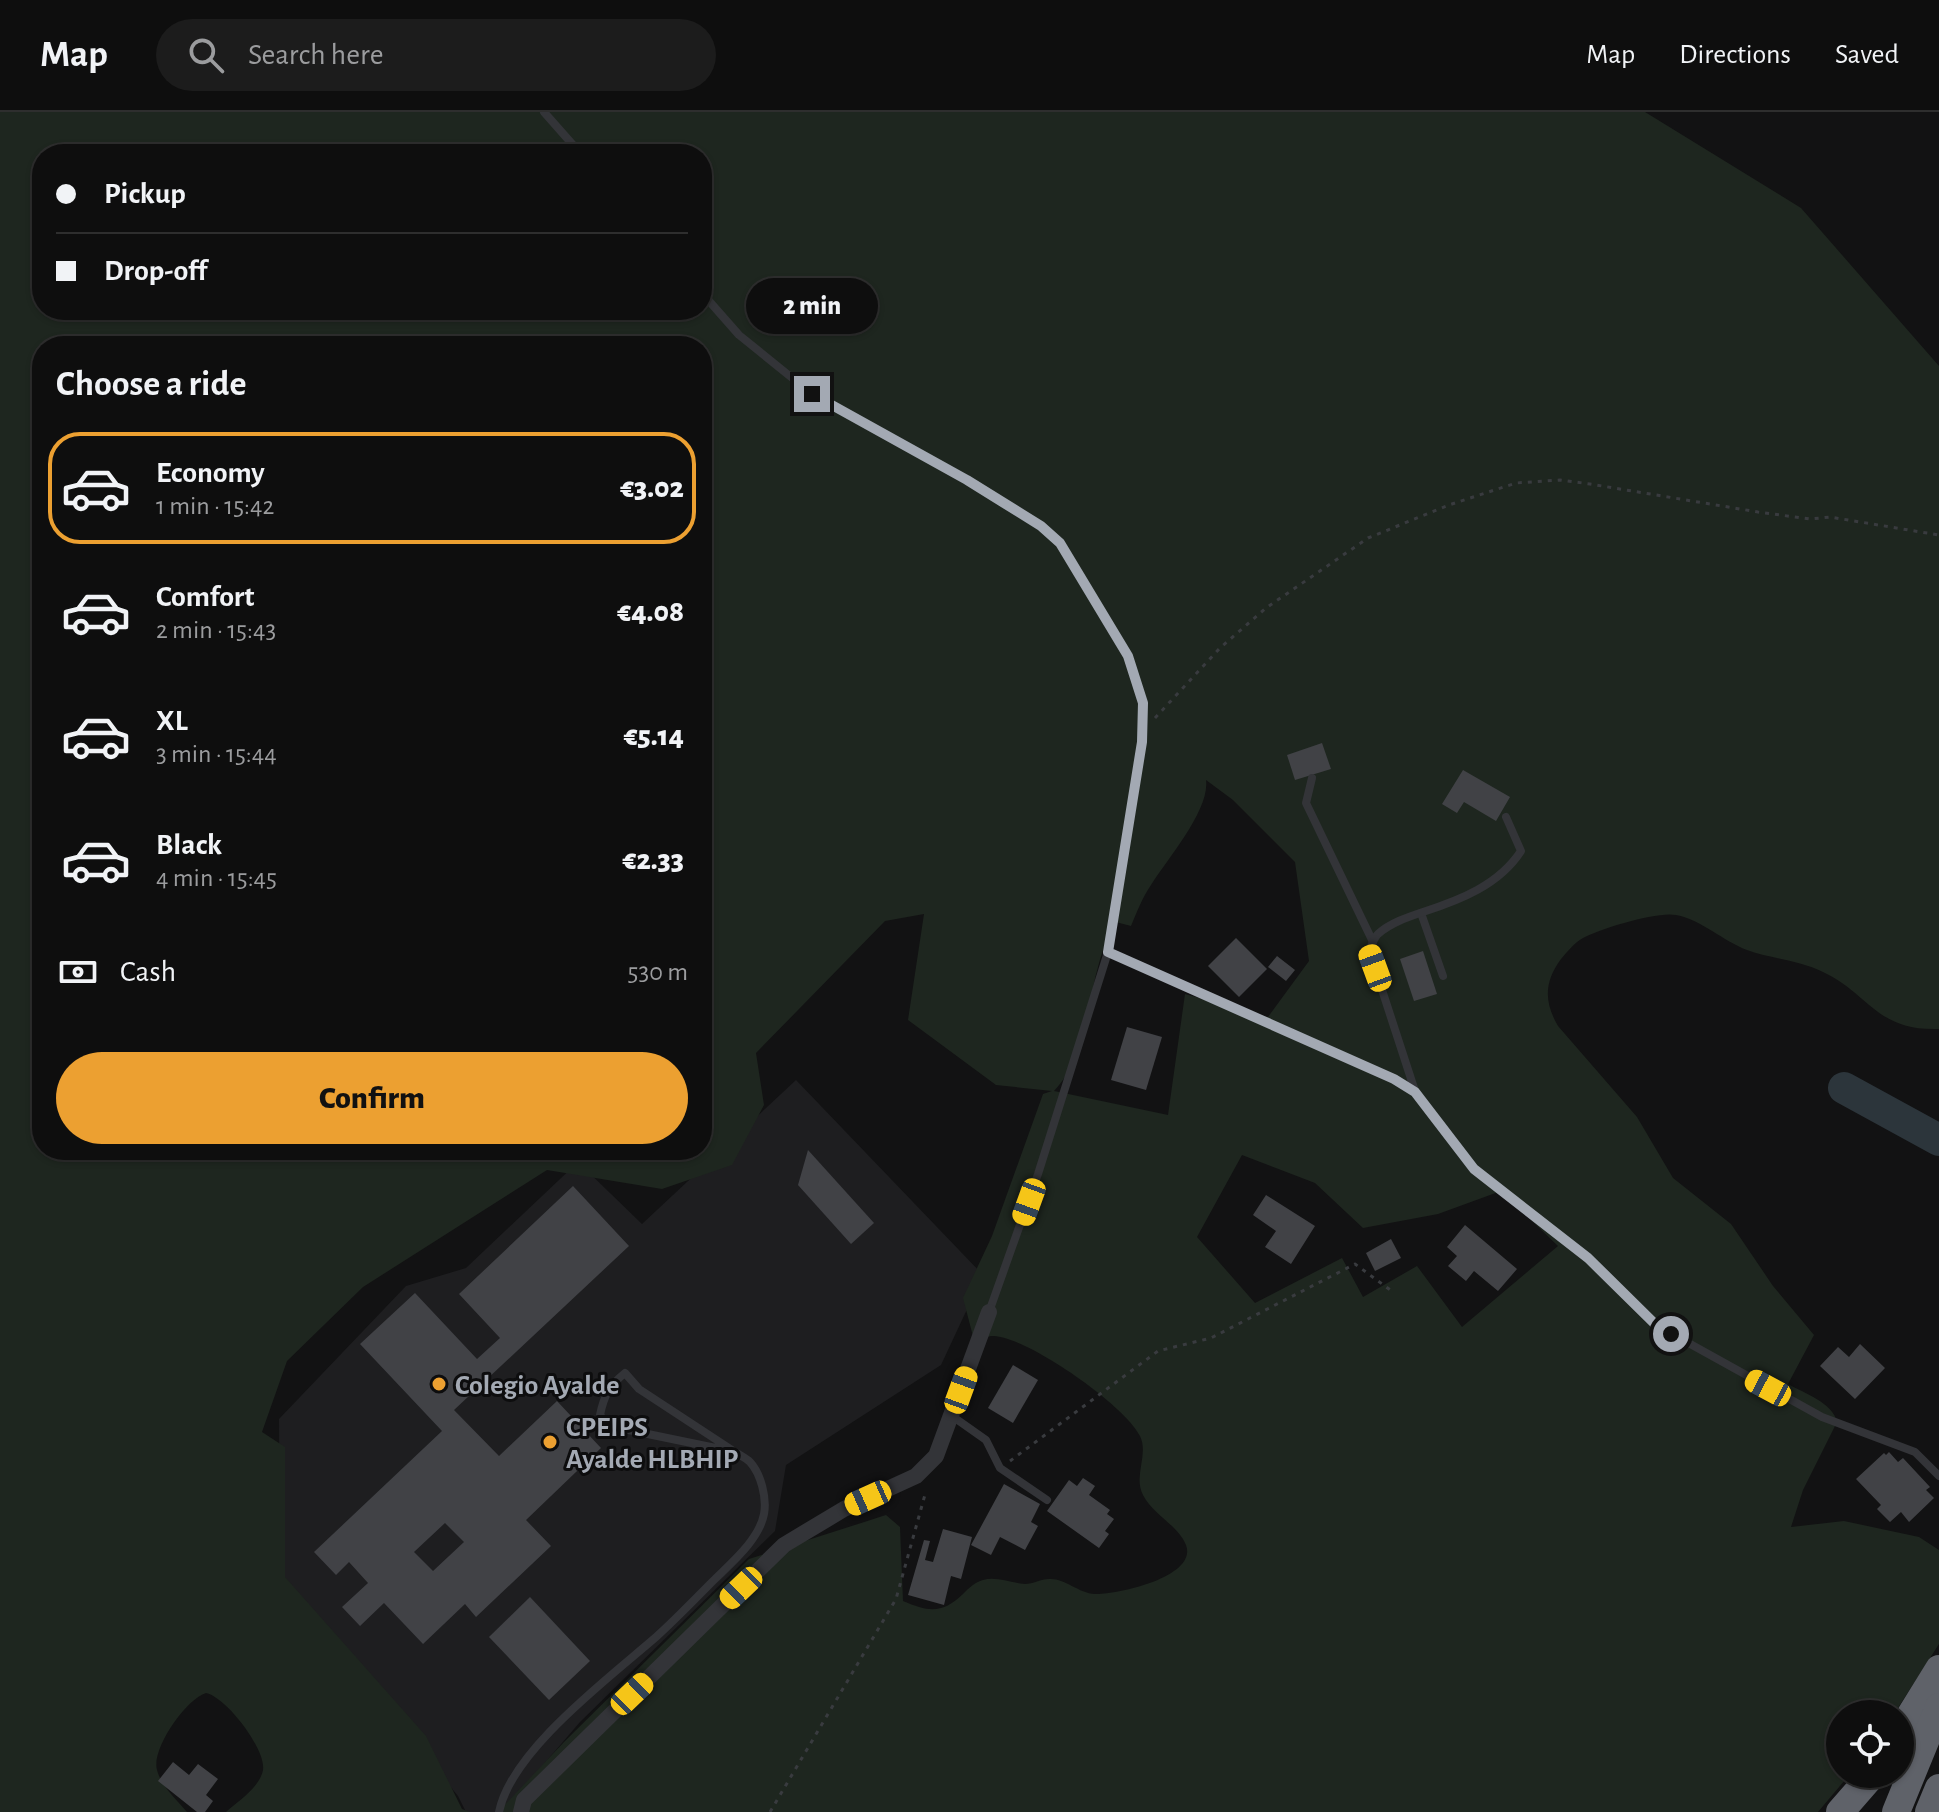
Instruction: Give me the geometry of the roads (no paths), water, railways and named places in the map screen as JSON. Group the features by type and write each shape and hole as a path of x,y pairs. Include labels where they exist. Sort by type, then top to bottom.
{"highway":[{"path":"1914,1709 1939,1669"},
{"path":"1896,1812 1939,1707"},
{"path":"1840,1812 1861,1788"},
{"path":"1929,1812 1939,1788"}],"street":[{"path":"521,1812 524,1800 784,1545 844,1509 916,1476 936,1456 989,1312"}],"lane":[{"path":"544,112 572,144"},
{"path":"712,304 739,335 812,394 967,480 1041,526 1060,543 1128,656 1143,703 1142,733 1108,952 1038,1174 989,1312"},
{"path":"1312,778 1306,803 1373,942"},
{"path":"1506,817 1521,851 1510,869 1485,886 1450,903 1404,919 1377,935 1369,950 1415,1092 1474,1169 1588,1258 1656,1325 1822,1417 1915,1452 1939,1476"},
{"path":"1421,913 1443,976"},
{"path":"1108,952 1394,1079 1415,1092"},
{"path":"499,1812 501,1799 520,1765 576,1707 734,1561 755,1534 764,1514 763,1487 751,1462 639,1389 625,1373 611,1384 600,1415 609,1426 735,1452"},
{"path":"952,1416 986,1440 1000,1468 1047,1500"}],"waterway":[{"path":"1844,1088 1939,1140"}],"place":[{"name":"Colegio Ayalde","path":"439,1384"},
{"name":"CPEIPS Ayalde HLBHIP","path":"550,1442"}]}
